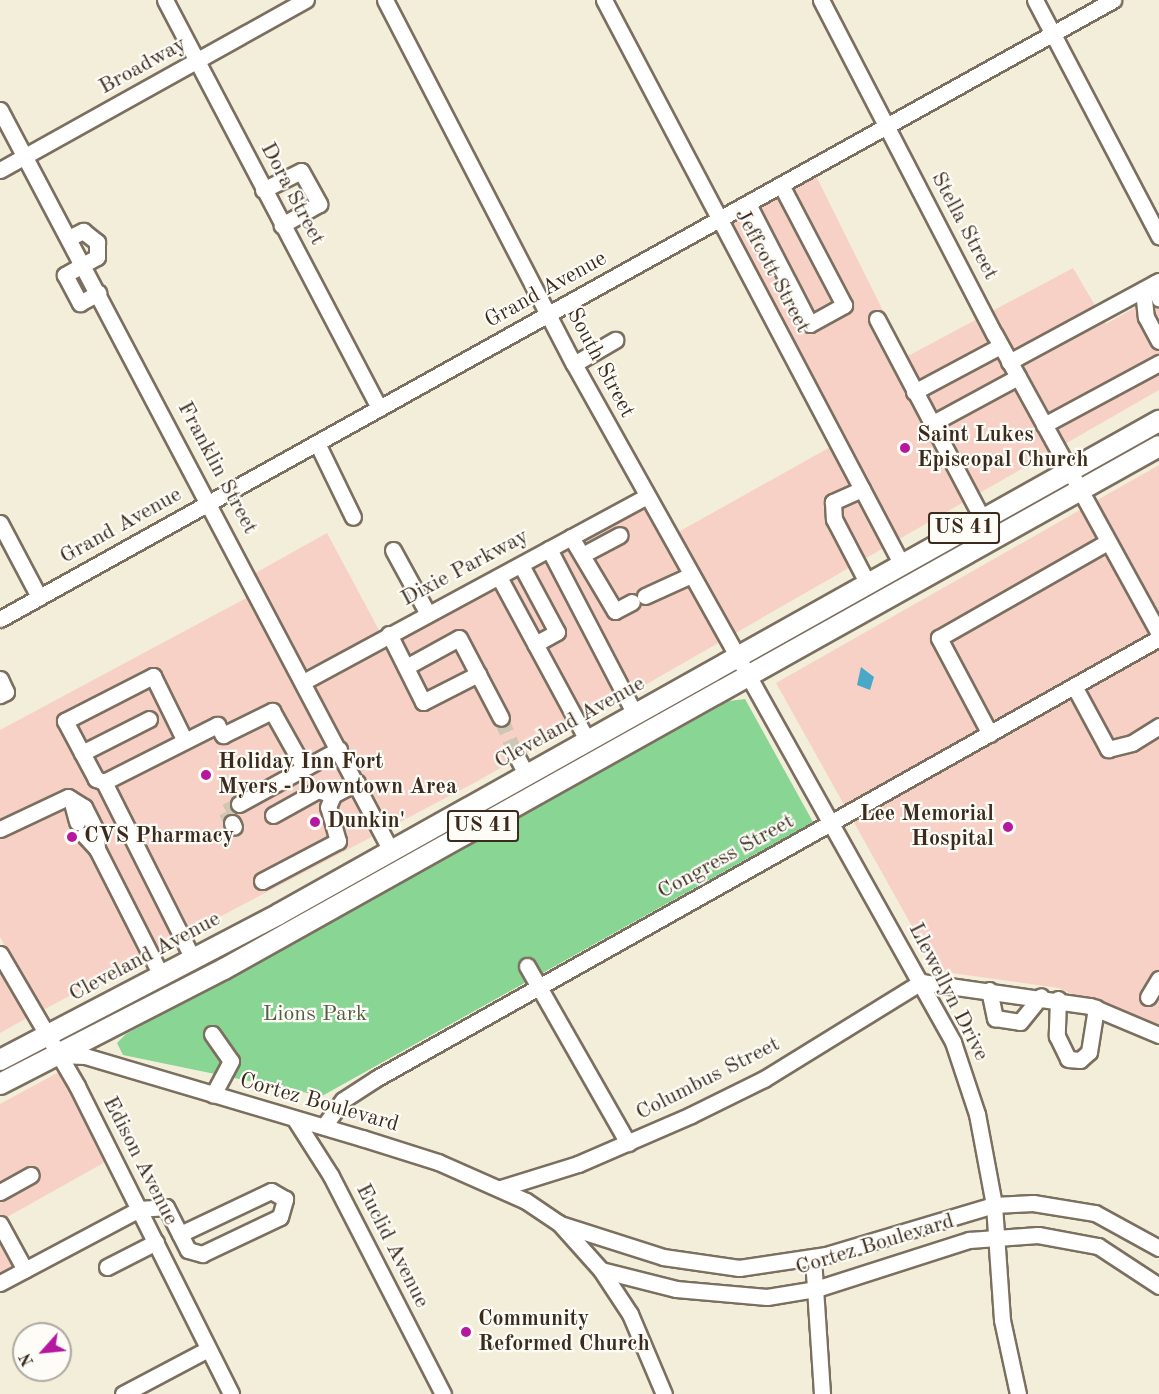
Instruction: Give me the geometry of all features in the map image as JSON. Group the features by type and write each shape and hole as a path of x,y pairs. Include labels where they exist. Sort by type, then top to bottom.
{"main road":[{"name":"Cleveland Avenue","path":"0,1060 193,959 390,849 522,765 587,740 738,658 867,582 1159,421"},
{"name":"Cleveland Avenue","path":"0,1084 370,889 749,679 1159,446"},
{"path":"370,889 390,849"}],"street":[{"name":"Dora Street","path":"165,0 379,408"},
{"name":"Broadway","path":"0,170 306,0"},
{"name":"South Street","path":"385,0 574,363 749,679"},
{"name":"Jeffcott Street","path":"604,0 901,563"},
{"name":"Stella Street","path":"820,0 1000,346 1078,491 1159,633"},
{"path":"1035,0 1159,236"},
{"name":"Grand Avenue","path":"0,619 1113,0"},
{"name":"Franklin Street","path":"0,110 305,681 390,849"},
{"path":"263,190 301,171 319,204 282,225"},
{"path":"748,204 810,324 844,305 782,185"},
{"path":"69,238 82,231 97,242 97,257 83,265"},
{"path":"1155,288 1146,317 1159,340"},
{"path":"1009,362 1155,288"},
{"path":"878,319 914,392 982,518"},
{"path":"574,363 615,340"},
{"path":"914,392 1000,346"},
{"path":"1044,425 1159,363"},
{"path":"931,424 1018,377"},
{"path":"317,443 353,517"},
{"path":"862,489 834,502 834,519 867,582"},
{"name":"Dixie Parkway","path":"305,681 647,496"},
{"path":"0,524 39,597"},
{"path":"586,553 620,536"},
{"path":"571,537 586,553 615,611 691,575"},
{"path":"990,734 940,644 945,633 1107,542"},
{"path":"549,549 635,714"},
{"path":"393,550 428,614"},
{"path":"521,565 557,632 535,644"},
{"path":"499,577 587,740"},
{"path":"389,634 423,702 478,674"},
{"path":"405,667 459,638 501,718"},
{"name":"Congress Street","path":"324,1126 351,1095 1159,638"},
{"path":"185,741 153,676 65,721 96,779 104,782 193,959"},
{"path":"0,679 6,692 0,695"},
{"name":"Llewellyn Drive","path":"749,679 921,982 967,1077 994,1205 1002,1320 1018,1394"},
{"path":"1074,686 1108,749 1132,744 1159,726"},
{"path":"104,782 217,725 223,735 272,711 304,768"},
{"path":"82,753 148,719"},
{"path":"239,804 339,749"},
{"path":"262,881 338,841 328,807 333,795 357,782"},
{"path":"273,815 318,790 333,795"},
{"path":"71,799 80,828 97,849 161,975"},
{"path":"0,829 57,800 71,799 84,807 96,831 97,849"},
{"name":"Edison Avenue","path":"0,954 55,1055 77,1086 231,1394"},
{"path":"527,966 628,1143"},
{"path":"1148,997 1159,979"},
{"path":"921,982 1058,999 1096,1008 1159,1035"},
{"name":"Columbus Street","path":"501,1188 628,1143 764,1079 921,982"},
{"path":"989,990 995,1018 1020,1022 1041,996"},
{"path":"1058,999 1057,1036 1068,1059 1080,1060 1089,1052 1096,1008"},
{"path":"212,1034 231,1061 213,1095"},
{"name":"Cortez Boulevard","path":"55,1055 85,1056 296,1121 324,1126 501,1188 559,1223 627,1246 690,1263 739,1268 813,1258 994,1205 1060,1205 1095,1213 1159,1248"},
{"name":"Euclid Avenue","path":"296,1121 331,1176 443,1394"},
{"path":"0,1192 31,1176"},
{"path":"0,1283 139,1209 166,1207 188,1250 202,1254 280,1217 285,1198 271,1191 180,1234"},
{"name":"Cortez Boulevard","path":"559,1223 599,1267 645,1284 735,1296 816,1289 930,1250 995,1236 1047,1235 1087,1243 1134,1265 1159,1286"},
{"path":"0,1224 25,1270"},
{"path":"107,1268 156,1242"},
{"path":"627,1246 608,1250 599,1267 630,1314 664,1394"},
{"path":"813,1258 822,1394"},
{"path":"123,1394 208,1349"}],"shaded area":[{"path":"815,174 906,357 1073,268 1106,324 1159,294 1159,390 476,782 41,1011 0,937 0,730 250,596 248,577 327,533 380,632 650,492 673,535 841,441 731,221"},
{"name":"Lee Memorial Hospital","path":"1159,465 1159,1033 1059,988 937,971 776,683"},
{"path":"0,970 27,1018 0,1033"},
{"path":"59,1072 107,1161 0,1221 0,1104"},
{"path":"0,1235 17,1267 0,1275"}],"green space":[{"name":"Lions Park","path":"745,699 813,822 322,1096 123,1055 117,1043 126,1034 729,701"}],"water":[{"path":"861,667 874,677 870,690 857,685"}],"tunnel":[{"path":"501,718 517,757"},
{"path":"232,823 226,811 239,804"}],"place":[{"name":"Saint Lukes Episcopal Church","path":"905,448"},
{"name":"Holiday Inn Fort Myers - Downtown Area","path":"206,775"},
{"name":"Dunkin'","path":"315,822"},
{"name":"Lee Memorial Hospital","path":"1008,827"},
{"name":"CVS Pharmacy","path":"72,837"},
{"name":"Community Reformed Church","path":"466,1332"}]}
